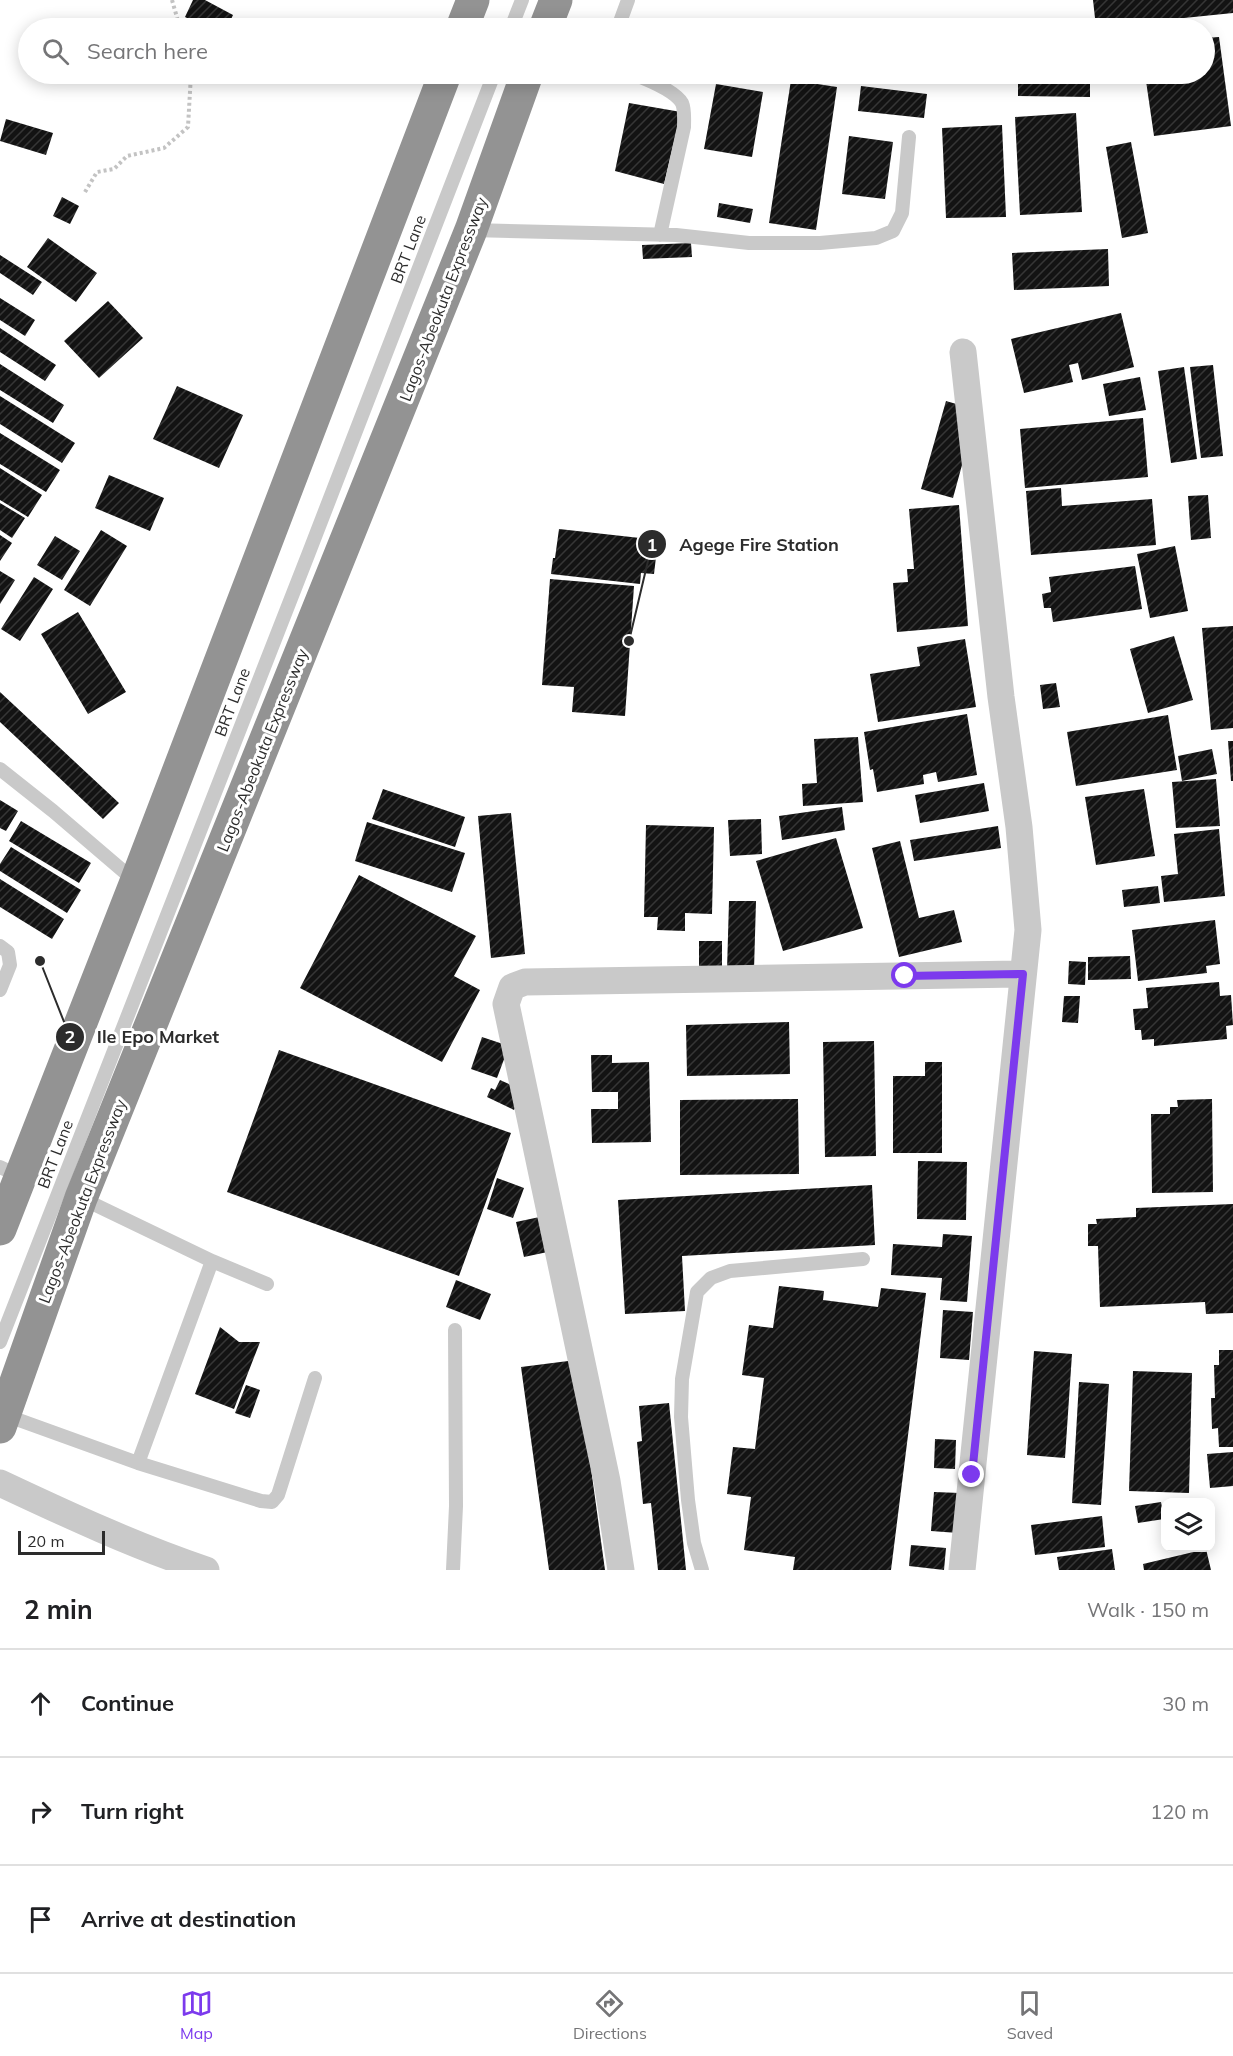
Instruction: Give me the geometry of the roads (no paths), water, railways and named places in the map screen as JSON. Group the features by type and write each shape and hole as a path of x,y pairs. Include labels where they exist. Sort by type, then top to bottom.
{"highway":[{"path":"466,18 473,0"},
{"path":"549,18 556,0"},
{"path":"0,1229 11,1172 136,882 441,84"},
{"name":"Lagos-Abeokuta Expressway","path":"2,1421 81,1198 471,230 523,84"}],"street":[{"path":"962,1570 1028,930 1025,885 963,352"},
{"path":"621,1570 607,1481 506,1004 512,987 525,982 1023,974"},
{"path":"0,1483 90,1525 169,1558 206,1570"}],"lane":[{"path":"515,18 522,0"},
{"path":"621,18 628,0"},
{"name":"BRT Lane","path":"0,1342 490,84"},
{"path":"653,84 673,94 682,102 684,114 684,127 660,235"},
{"path":"471,230 660,235 749,243 820,243 876,238 893,231 902,213 909,137"},
{"path":"0,769 54,811 136,882"},
{"path":"0,946 9,952 10,965 0,990"},
{"path":"81,1198 212,1261 267,1284"},
{"path":"702,1570 694,1543 688,1500 681,1417 682,1378 697,1292 711,1278 730,1271 863,1259"},
{"path":"138,1463 212,1261"},
{"path":"453,1570 456,1506 455,1330"},
{"path":"2,1421 261,1501 272,1502 279,1495 315,1378"}],"place":[{"name":"Agege Fire Station","path":"629,641"},
{"name":"Ile Epo Market","path":"40,961"}]}
